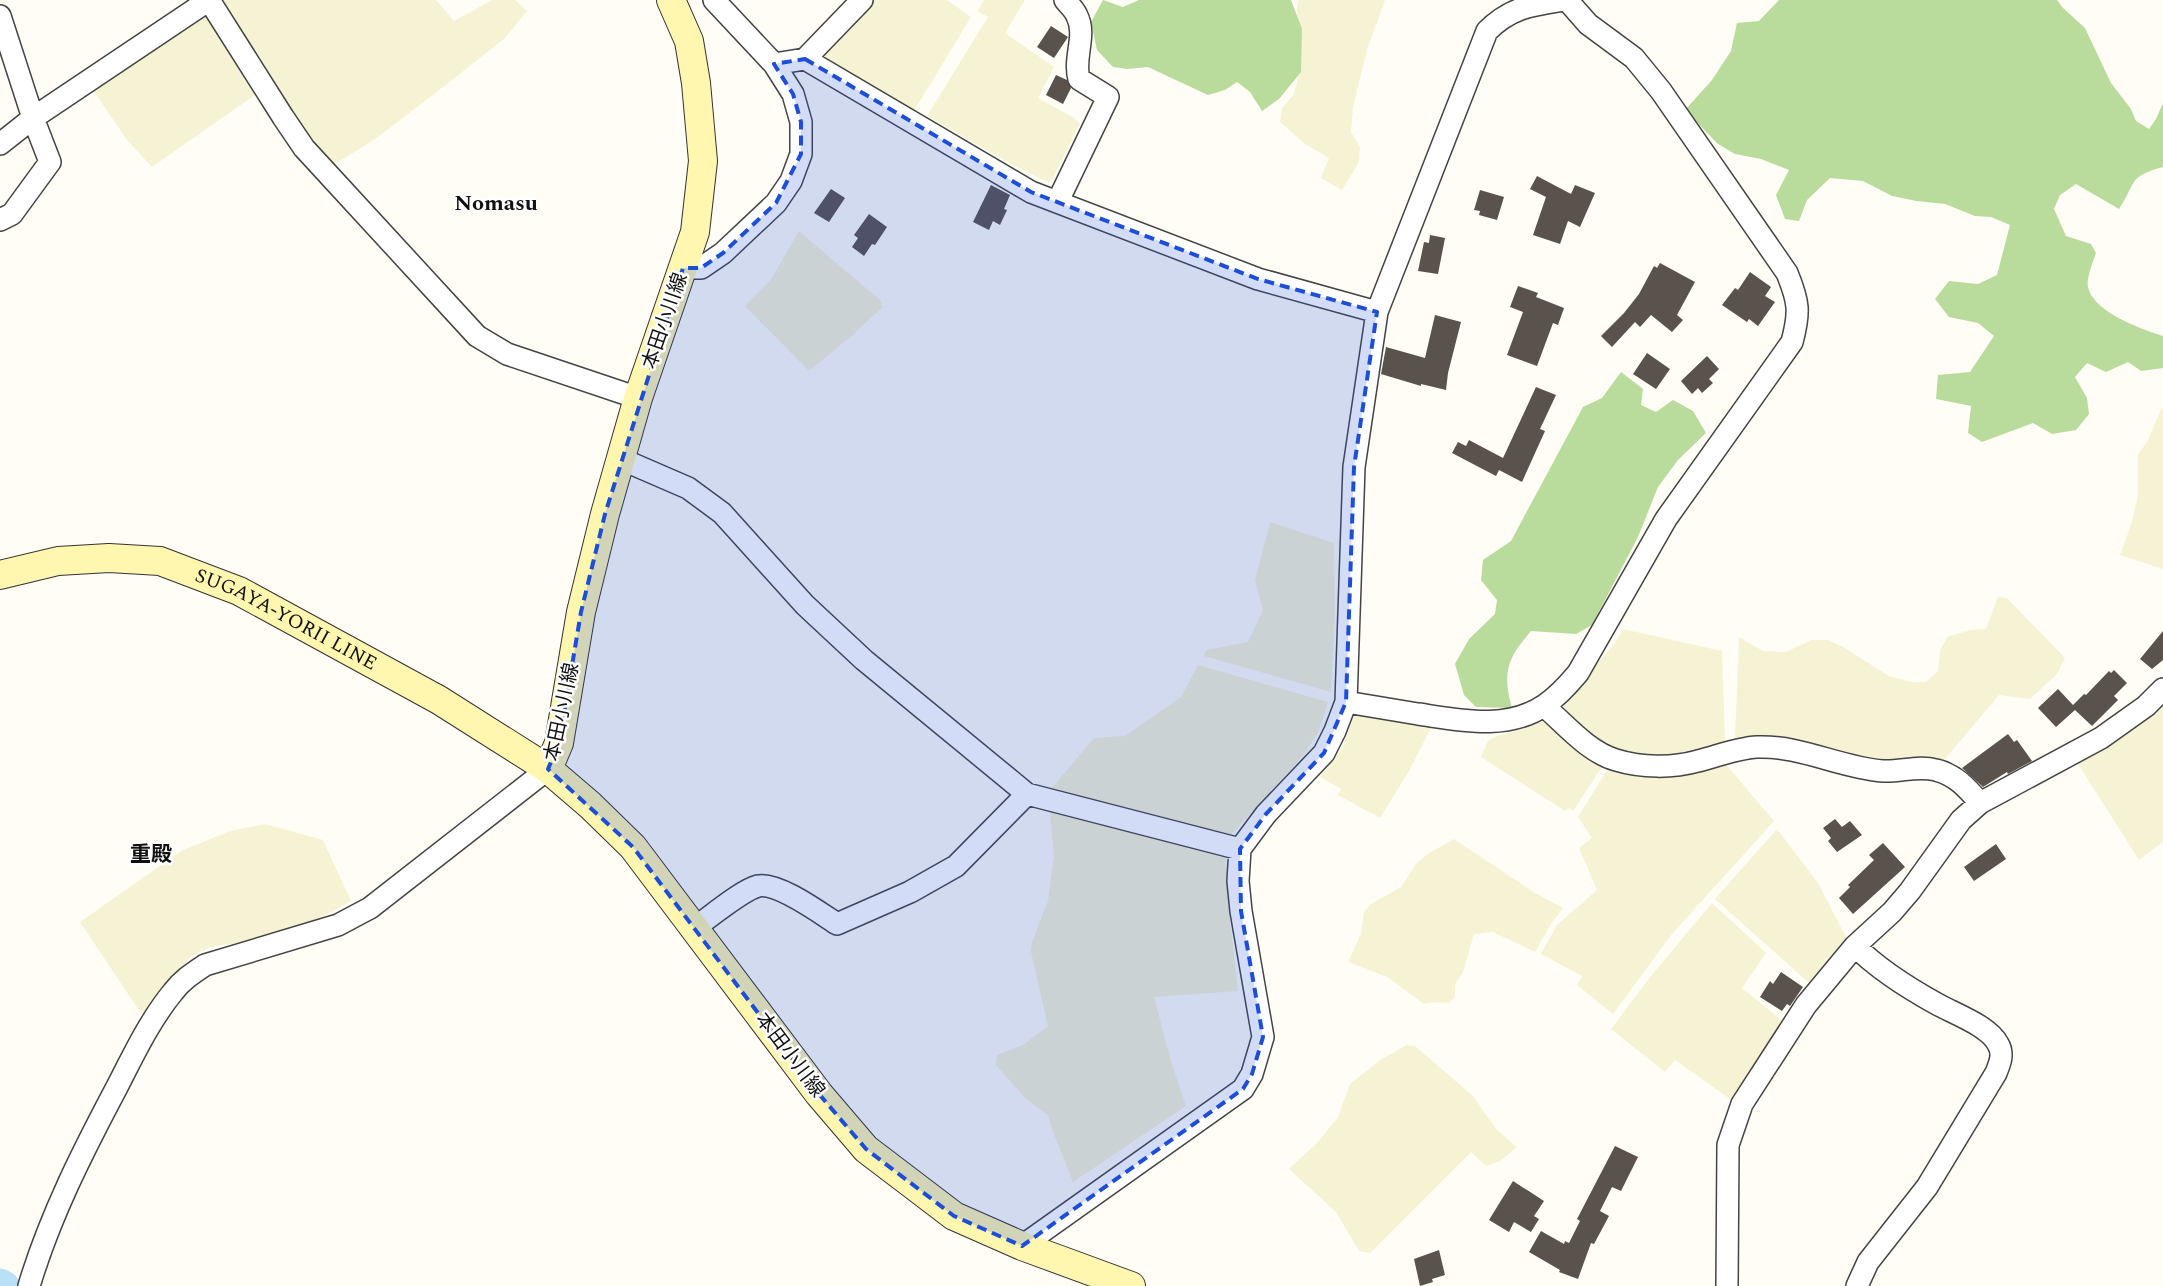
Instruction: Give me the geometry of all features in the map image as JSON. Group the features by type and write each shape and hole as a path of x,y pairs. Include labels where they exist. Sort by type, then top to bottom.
{"main road":[{"name":"本田小川線","path":"671,0 689,40 696,83 702,161 695,232 638,398 605,514 581,612 559,743 548,769 590,805 633,847 818,1094 866,1149 954,1216 1022,1246 1131,1286"},
{"name":"SUGAYA-YORII LINE","path":"0,575 58,561 109,558 160,561 201,575 238,591 440,700 548,769"}],"street":[{"path":"0,144 33,118 209,0 304,148 477,336 507,354 638,398"},
{"path":"683,268 701,268 723,253 776,203 790,181 801,154 801,122 793,94 774,64 714,0"},
{"path":"774,64 805,59 862,0"},
{"path":"1058,200 1108,97 1079,79 1076,69 1081,28 1077,15 1065,0"},
{"path":"1022,1246 1243,1089 1252,1074 1263,1037 1241,911 1238,881 1240,849 1266,814 1324,752 1335,731 1346,702 1354,467 1377,312 1487,31 1497,20 1521,7 1565,0 1588,24 1634,58 1661,91 1788,273 1797,297 1798,319 1792,342 1666,519 1578,673 1562,691 1544,706 1521,716 1499,722 1469,722 1346,702"},
{"path":"0,16 33,118 50,162 12,214 0,220"},
{"path":"805,59 1031,192 1058,200 1258,279 1377,312"},
{"path":"621,458 688,488 722,513 805,605 864,660 1027,794 1240,849"},
{"path":"1727,1286 1728,1145 1742,1104 1806,1005 1855,946 1892,912 1910,891 1961,820 1980,803 2100,738 2146,706 2163,689"},
{"path":"1544,706 1590,746 1615,760 1668,766 1697,762 1731,751 1756,747 1775,747 1884,771 1921,767 1936,770 1958,779 1980,803"},
{"path":"31,1280 60,1201 91,1135 146,1031 173,991 190,974 206,965 338,925 370,908 548,769"},
{"path":"694,928 740,896 759,886 777,888 837,924 910,892 956,866 1027,794"},
{"path":"1855,946 1872,963 1936,1003 1988,1031 1998,1044 2002,1058 1996,1073 1927,1187 1868,1262 1857,1286"}],"highlighted area":[{"path":"805,59 1031,192 1258,279 1377,312 1354,467 1346,702 1324,753 1266,814 1240,849 1241,911 1263,1037 1252,1074 1243,1089 1022,1246 954,1216 866,1149 819,1094 633,847 548,769 559,743 581,612 605,514 683,268 701,268 723,253 776,203 801,154 801,122 793,94 774,64"}],"shaded area":[{"path":"224,0 436,0 454,21 492,0 515,0 527,11 505,38 447,84 374,140 330,167 311,145 221,2"},
{"path":"874,0 947,0 971,17 914,111 816,57"},
{"path":"984,0 1025,0 1005,33 1054,67 1038,98 1074,118 1080,124 1050,183 1011,164 927,116 988,17 978,11"},
{"path":"1299,0 1385,0 1367,50 1353,107 1351,132 1360,147 1359,162 1342,190 1321,178 1329,158 1305,144 1280,122 1282,108 1294,94 1298,78 1297,5"},
{"path":"207,16 255,95 152,167 127,140 93,90"},
{"path":"799,231 880,300 883,307 809,371 745,306 770,281"},
{"path":"2163,405 2163,569 2120,555 2132,522 2138,495 2138,454 2147,442"},
{"path":"1270,522 1334,543 1335,612 1331,692 1204,656 1206,650 1248,642 1263,610 1255,581"},
{"path":"1998,597 2007,598 2065,658 2057,674 2030,699 1999,695 1944,760 1926,757 1879,761 1764,737 1735,738 1739,637 1763,651 1786,652 1811,640 1828,640 1843,647 1889,676 1911,682 1926,682 1938,671 1940,651 1947,637 1970,630 1986,629"},
{"path":"1623,629 1722,651 1725,741 1680,755 1656,758 1629,756 1592,739 1562,705 1615,643"},
{"path":"1198,665 1328,702 1318,733 1303,756 1229,837 1050,790 1094,738 1125,736 1181,697"},
{"path":"2163,703 2163,842 2139,860 2078,764 2109,745"},
{"path":"1355,711 1432,726 1409,771 1380,818 1338,795 1341,789 1320,777 1343,747"},
{"path":"1535,722 1543,722 1602,767 1573,811 1569,808 1565,811 1481,757 1488,741"},
{"path":"1723,761 1774,821 1672,934 1613,1014 1577,985 1582,976 1541,954 1557,925 1597,890 1579,848 1592,838 1578,817 1607,770 1648,776"},
{"path":"1050,811 1226,857 1229,912 1238,991 1154,997 1171,1061 1186,1106 1073,1182 1048,1115 1026,1099 996,1065 997,1055 1023,1045 1048,1026 1031,952 1032,942 1048,901 1054,857"},
{"path":"265,824 323,840 351,901 298,930 249,941 210,947 190,957 146,1015 140,1012 80,922 181,851 230,831"},
{"path":"1777,829 1818,883 1847,939 1809,983 1715,899"},
{"path":"1454,839 1537,894 1563,908 1551,924 1535,952 1493,932 1474,934 1463,972 1455,984 1455,997 1449,1003 1434,1002 1424,1004 1387,977 1348,962 1361,934 1364,912 1371,904 1401,887 1417,863 1429,853"},
{"path":"1712,903 1766,953 1742,988 1785,1023 1733,1101 1675,1060 1665,1072 1611,1029 1651,976"},
{"path":"1407,1045 1415,1046 1473,1096 1496,1129 1517,1147 1500,1161 1486,1166 1471,1152 1370,1253 1359,1251 1336,1212 1289,1169 1318,1142 1338,1117 1350,1084 1380,1060"}],"green space":[{"path":"1103,0 1123,7 1139,0 1291,0 1302,29 1301,72 1279,99 1262,111 1250,92 1237,82 1225,90 1208,95 1148,67 1127,69 1113,67 1097,50 1091,22"},
{"path":"1779,0 2057,0 2085,28 2111,83 2131,109 2136,121 2149,129 2163,103 2163,167 2143,174 2138,178 2119,209 2076,184 2060,195 2054,209 2066,236 2091,244 2096,253 2088,279 2088,287 2092,296 2108,312 2131,324 2163,336 2163,368 2141,371 2128,362 2106,372 2087,363 2075,377 2087,398 2089,414 2076,430 2052,434 2033,423 1982,442 1968,433 1971,406 1936,399 1938,375 1970,372 1994,336 1978,323 1949,317 1935,299 1949,281 1978,284 1997,275 2010,225 1991,217 1975,216 1945,204 1892,196 1863,181 1830,178 1807,200 1799,221 1785,219 1776,195 1789,170 1761,159 1735,154 1718,144 1685,110 1712,80 1731,51 1737,23 1759,21"},
{"path":"1621,372 1643,389 1641,405 1656,412 1673,400 1693,411 1706,433 1678,460 1658,487 1638,537 1592,625 1576,634 1531,631 1516,650 1509,666 1507,685 1512,708 1476,707 1464,695 1455,664 1469,639 1495,614 1497,600 1481,580 1483,560 1511,541 1583,407 1602,398"}],"building":[{"path":"1051,26 1068,37 1054,58 1037,47"},
{"path":"1056,75 1067,80 1071,88 1063,104 1046,95"},
{"path":"1537,176 1571,194 1575,185 1595,193 1580,227 1568,221 1560,244 1533,235 1546,197 1530,189"},
{"path":"991,185 1010,195 1004,209 1007,210 1000,225 993,221 989,230 973,222"},
{"path":"831,189 845,198 829,222 814,213"},
{"path":"1480,190 1504,197 1497,220 1479,215 1480,211 1474,210"},
{"path":"869,214 887,227 875,245 872,244 864,256 852,247 858,238 854,235"},
{"path":"1430,235 1445,238 1438,274 1418,271 1424,242 1429,243"},
{"path":"1660,263 1695,282 1677,315 1683,320 1672,332 1651,315 1640,327 1635,322 1612,347 1601,336 1624,313 1639,294 1654,266 1657,268"},
{"path":"1750,272 1771,287 1765,296 1775,302 1758,326 1749,319 1747,322 1722,305 1735,288 1738,290"},
{"path":"1518,286 1538,293 1536,297 1564,308 1558,325 1553,323 1537,366 1507,355 1523,312 1510,307"},
{"path":"1435,315 1461,322 1448,373 1446,390 1421,384 1421,386 1381,374 1386,347 1425,358"},
{"path":"1647,353 1670,369 1656,389 1633,374"},
{"path":"1707,356 1719,369 1709,379 1713,383 1702,393 1698,388 1692,394 1681,381"},
{"path":"1536,387 1556,395 1540,429 1545,431 1522,482 1499,470 1496,476 1452,453 1458,442 1466,446 1469,440 1503,458"},
{"path":"2163,631 2163,660 2152,669 2140,659"},
{"path":"2114,670 2127,683 2114,696 2118,700 2092,726 2075,710 2056,727 2038,708 2058,689 2073,705 2084,694 2086,695 2109,671 2111,673"},
{"path":"2008,734 2014,742 2017,740 2032,761 2008,774 2007,772 1983,787 1962,768"},
{"path":"1835,819 1842,827 1850,821 1862,835 1837,852 1828,841 1831,838 1823,828"},
{"path":"1883,843 1905,867 1853,914 1839,898 1850,887 1848,885 1874,860 1869,855"},
{"path":"1996,844 2006,859 1974,881 1964,867"},
{"path":"1781,972 1803,987 1790,1006 1787,1004 1782,1011 1760,997 1770,981 1773,984"},
{"path":"1615,1146 1638,1157 1621,1191 1612,1187 1600,1211 1609,1216 1594,1244 1591,1243 1578,1279 1559,1272 1560,1270 1529,1252 1541,1231 1564,1244 1565,1241 1569,1243 1580,1221 1577,1219"},
{"path":"1513,1181 1544,1201 1534,1216 1539,1219 1531,1232 1514,1222 1509,1232 1489,1220"},
{"path":"1439,1250 1445,1275 1432,1279 1433,1282 1420,1286 1414,1259"}],"waterway":[{"path":"0,1284 4,1286"}],"district":[{"name":"Nomasu","path":"496,203"},
{"name":"重殿","path":"151,855"}]}
